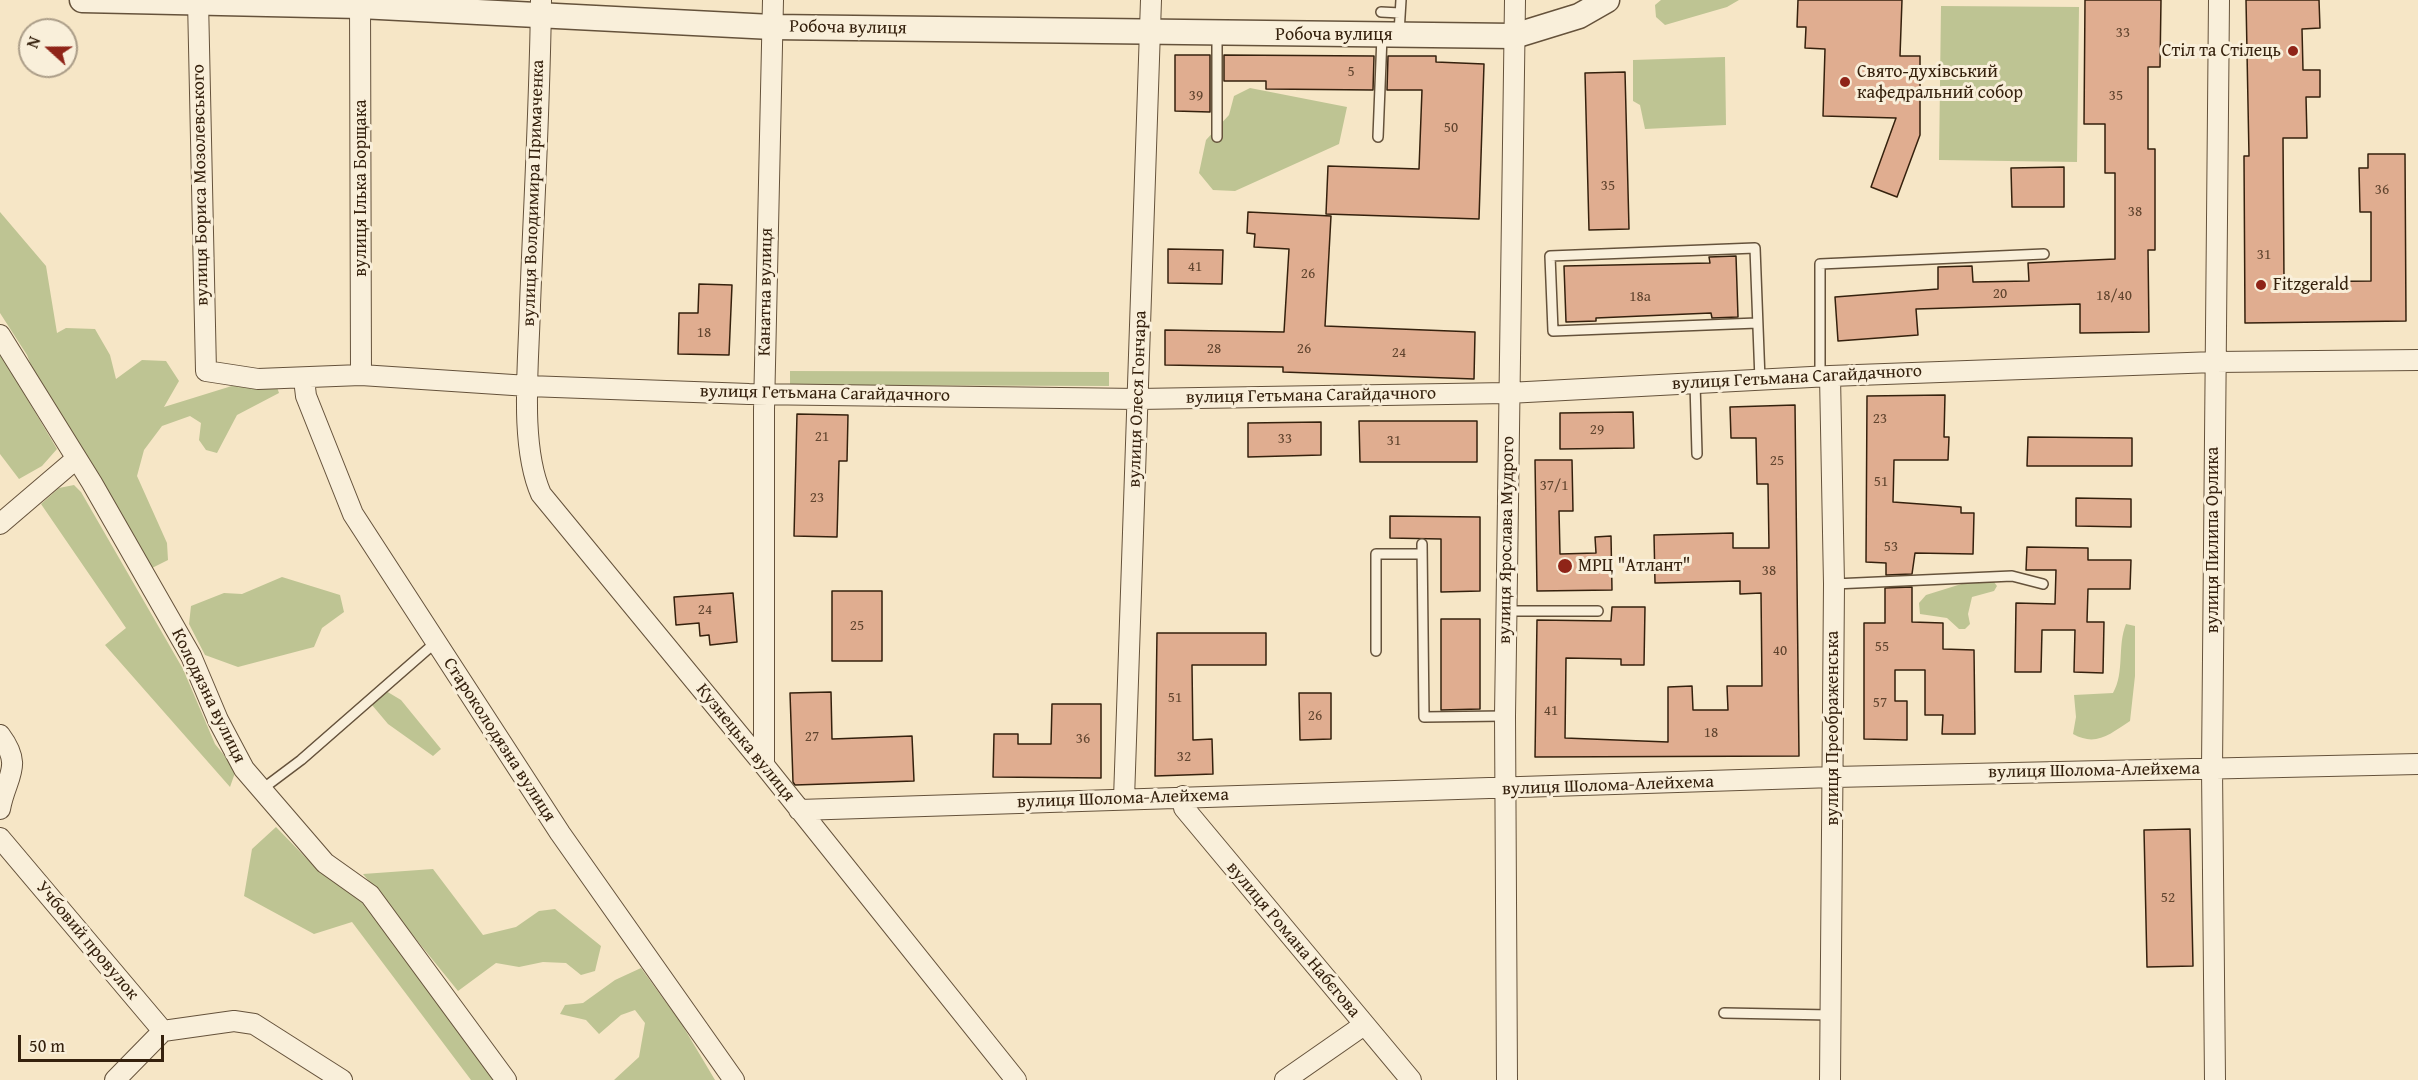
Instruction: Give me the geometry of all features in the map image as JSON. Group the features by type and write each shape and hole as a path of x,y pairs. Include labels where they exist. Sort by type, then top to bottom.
{"street":[{"name":"Робоча вулиця","path":"82,0 541,7 772,27 1217,34 1391,24 1514,36 1584,6 1607,0"},
{"name":"Канатна вулиця","path":"764,765 764,394 774,0"},
{"name":"вулиця Олеся Гончара","path":"1124,799 1151,0"},
{"name":"вулиця Ярослава Мудрого","path":"1507,1080 1505,716 1515,0"},
{"name":"вулиця Пилипа Орлика","path":"2215,1080 2212,768 2219,0"},
{"name":"вулиця Бориса Мозолевського","path":"198,1 206,371"},
{"name":"вулиця Ілька Борщака","path":"360,3 361,375"},
{"name":"вулиця Володимира Примаченка","path":"528,386 541,7"},
{"name":"Колодязна вулиця","path":"0,335 76,459 191,656 218,720 244,770 325,863 370,895 506,1080"},
{"name":"вулиця Гетьмана Сагайдачного","path":"206,371 258,379 361,375 528,386 764,394 1138,399 1508,393 1825,376 2215,362 2418,360"},
{"name":"вулиця Преображенська","path":"1825,376 1834,584 1830,1080"},
{"name":"Староколодязна вулиця","path":"304,379 306,396 353,514 560,833 734,1080"},
{"name":"Кузнецька вулиця","path":"528,386 530,463 541,494 764,765 1016,1080"},
{"path":"0,524 55,474 76,459"},
{"path":"0,735 9,747 13,765 0,808"},
{"name":"вулиця Шолома-Алейхема","path":"799,810 1183,796 1505,790 1834,777 2418,764"},
{"name":"вулиця Романа Набєгова","path":"1183,796 1184,808 1411,1080"},
{"name":"Учбовий провулок","path":"0,837 163,1031"},
{"path":"115,1080 163,1031 234,1021 254,1024 342,1080"},
{"path":"1285,1080 1364,1025"}],"lane":[{"path":"1378,137 1391,24 1401,0"},
{"path":"1217,34 1217,137"},
{"path":"1757,323 1552,331 1550,256 1755,248 1760,380"},
{"path":"1825,376 1820,264 2044,254"},
{"path":"1695,383 1697,454"},
{"path":"1376,651 1376,554 1422,549 1424,717 1505,716"},
{"path":"1834,584 2012,576 2043,584"},
{"path":"1506,611 1598,611"},
{"path":"261,790 301,760 436,642"},
{"path":"1724,1013 1831,1015"}],"green space":[{"path":"1661,0 1739,0 1727,7 1665,25 1656,17 1655,5"},
{"path":"1941,6 2079,7 2077,162 1939,160"},
{"path":"1725,57 1726,125 1645,129 1640,105 1633,101 1633,60"},
{"path":"1250,88 1347,107 1339,144 1235,191 1213,190 1199,173 1206,140 1229,115 1234,96"},
{"path":"0,212 46,266 57,333 66,328 95,329 110,355 116,379 142,360 166,361 179,381 164,407 235,385 276,384 279,393 237,415 217,453 206,450 199,440 201,423 190,416 162,426 144,450 137,476 167,543 168,560 150,569 48,408 27,355 0,313"},
{"path":"0,353 57,449 42,466 19,479 0,454"},
{"path":"790,371 1109,372 1109,386 790,385"},
{"path":"74,485 81,492 183,669 215,744 236,770 230,787 105,645 126,628 41,504 59,488"},
{"path":"282,577 340,595 344,612 322,628 314,647 238,667 205,655 189,624 191,606 224,593 242,594"},
{"path":"1971,581 1994,582 1997,586 1994,591 1972,597 1968,614 1970,624 1965,629 1959,629 1947,618 1920,614 1919,603 1926,595"},
{"path":"2126,624 2135,626 2135,676 2130,721 2103,737 2081,738 2073,734 2076,717 2074,695 2113,693 2119,676 2123,632"},
{"path":"386,691 401,700 441,749 433,756 388,724 372,705"},
{"path":"276,827 310,862 362,898 442,1003 493,1080 471,1080 352,922 314,934 244,896 252,849"},
{"path":"433,869 483,935 516,927 539,911 555,909 601,946 595,971 581,975 566,963 543,962 519,967 496,963 458,991 363,874"},
{"path":"641,968 681,1023 715,1080 614,1080 639,1057 645,1023 635,1010 621,1015 599,1034 586,1020 560,1014 565,1005 583,1003 615,980"}],"building":[{"path":"1798,0 1902,0 1900,56 1920,56 1920,135 1897,197 1871,187 1896,118 1823,116 1825,49 1805,48 1806,27 1797,27"},
{"path":"2085,0 2161,0 2160,67 2148,67 2148,149 2155,149 2155,250 2148,250 2149,332 2080,333 2080,304 1916,309 1918,335 1838,341 1835,297 1938,289 1938,267 1972,266 1973,282 2029,281 2028,263 2115,259 2115,173 2105,173 2105,124 2084,124"},
{"path":"2246,0 2319,0 2320,28 2302,29 2303,70 2320,70 2320,97 2306,97 2307,138 2283,138 2284,282 2371,281 2371,212 2360,212 2359,168 2368,168 2368,154 2405,154 2406,321 2245,323 2244,156 2249,156"},
{"path":"1175,55 1210,55 1210,112 1175,111"},
{"path":"1224,55 1374,56 1373,90 1266,89 1266,81 1224,81"},
{"path":"1388,56 1436,56 1436,62 1484,64 1479,219 1326,214 1328,166 1419,169 1422,90 1387,90"},
{"path":"1625,72 1629,229 1589,230 1585,73"},
{"path":"2064,167 2064,207 2012,207 2011,168"},
{"path":"1248,212 1331,216 1325,326 1475,332 1474,379 1283,372 1283,367 1165,365 1165,330 1284,332 1289,249 1254,247 1255,234 1247,233"},
{"path":"1168,249 1223,250 1222,284 1168,283"},
{"path":"1736,256 1738,317 1712,318 1711,313 1596,318 1596,321 1566,322 1564,266 1710,263 1709,257"},
{"path":"699,284 732,285 729,355 678,354 679,313 698,313"},
{"path":"1945,395 1944,437 1949,437 1948,460 1894,460 1893,502 1961,507 1961,513 1974,513 1973,554 1915,553 1912,574 1886,575 1886,563 1866,562 1867,396"},
{"path":"1795,405 1799,756 1535,757 1537,620 1611,621 1612,607 1645,607 1644,665 1621,665 1621,659 1566,658 1565,738 1668,742 1668,687 1692,686 1693,710 1728,710 1727,686 1762,686 1761,593 1740,594 1740,581 1655,583 1654,535 1733,533 1733,548 1769,548 1768,484 1757,484 1756,438 1731,438 1730,407"},
{"path":"1633,412 1634,448 1560,449 1560,413"},
{"path":"797,414 848,415 847,461 839,461 837,537 794,536"},
{"path":"1359,421 1477,421 1477,462 1360,462"},
{"path":"1321,422 1321,455 1248,457 1248,423"},
{"path":"2028,437 2132,438 2132,466 2027,466"},
{"path":"1535,460 1572,460 1573,511 1559,511 1560,554 1596,553 1595,537 1611,536 1612,590 1537,591"},
{"path":"2076,498 2131,499 2131,527 2076,526"},
{"path":"1390,516 1480,517 1480,591 1441,592 1441,539 1390,538"},
{"path":"2027,547 2088,548 2088,560 2131,560 2130,589 2088,589 2087,622 2104,622 2103,673 2074,672 2075,630 2042,630 2041,672 2015,672 2016,603 2055,604 2056,570 2026,570"},
{"path":"1912,587 1912,622 1943,623 1943,649 1974,650 1975,734 1942,734 1943,715 1925,715 1925,670 1895,670 1895,701 1907,701 1907,740 1864,739 1864,623 1885,623 1885,588"},
{"path":"832,591 882,591 882,661 832,661"},
{"path":"733,593 737,642 710,645 709,635 700,636 699,623 676,625 674,597"},
{"path":"1441,619 1480,619 1480,709 1441,710"},
{"path":"1157,633 1266,633 1266,665 1192,665 1193,740 1212,739 1213,774 1155,776"},
{"path":"831,692 832,739 912,736 914,781 795,785 793,782 790,693"},
{"path":"1299,693 1331,693 1331,739 1300,740"},
{"path":"1052,704 1101,704 1101,778 993,777 994,734 1018,734 1018,744 1051,744"},
{"path":"2190,829 2193,966 2147,967 2144,830"}],"place":[{"name":"Стіл та Стілець","path":"2293,51"},
{"name":"Свято-духівський кафедральний собор","path":"1845,82"},
{"name":"Fitzgerald","path":"2261,285"},
{"name":"МРЦ \"Атлант\"","path":"1565,566"}]}
